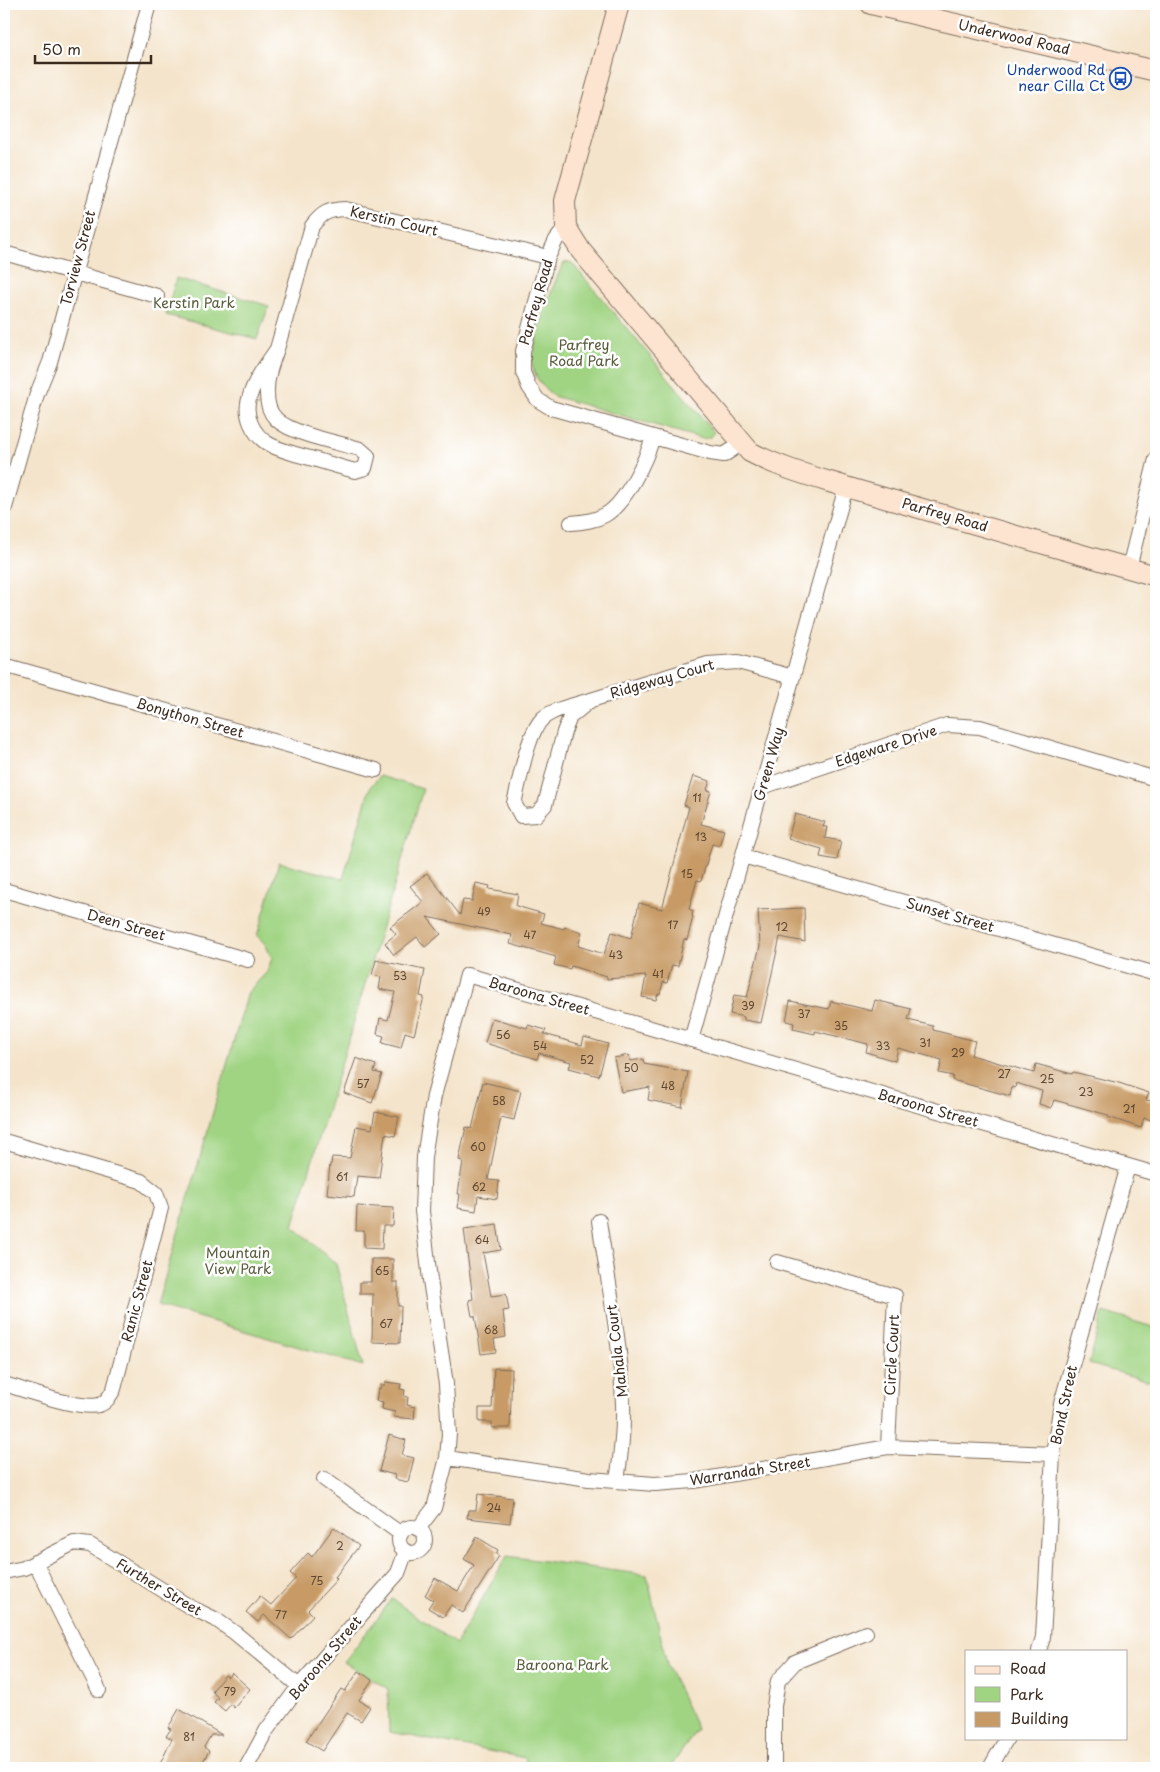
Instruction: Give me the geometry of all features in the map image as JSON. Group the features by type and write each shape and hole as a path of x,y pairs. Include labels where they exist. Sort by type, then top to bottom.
{"main road":[{"name":"Parfrey Road","path":"619,4 565,201 566,227 581,251 750,452 766,461 846,488 1156,576"},
{"name":"Underwood Road","path":"871,4 1156,71"}],"street":[{"name":"Torview Street","path":"4,511 36,394 50,362 149,4"},
{"name":"Kerstin Court","path":"277,349 253,387 248,401 248,414 253,429 260,438 287,452 355,471 365,468 368,456 360,449 285,426 272,414 266,393 267,380 277,349 312,226 321,214 332,210 346,209 548,258"},
{"name":"Parfrey Road","path":"566,227 556,240 548,258 523,351 523,372 529,387 538,400 552,408 724,455 733,450 741,440"},
{"path":"4,253 157,296"},
{"path":"571,523 589,521 606,514 620,502 642,467 654,437"},
{"path":"1129,568 1156,459"},
{"name":"Green Way","path":"692,1040 846,488"},
{"name":"Ridgeway Court","path":"590,700 570,717 564,732 545,805 536,815 521,816 514,803 532,734 543,719 558,710 590,700 708,664 738,662 793,677"},
{"name":"Bonython Street","path":"4,665 376,770"},
{"name":"Edgeware Drive","path":"762,787 947,725 980,727 1156,779"},
{"name":"Sunset Street","path":"743,856 1156,974"},
{"name":"Deen Street","path":"4,890 248,960"},
{"name":"Baroona Street","path":"418,1529 434,1508 447,1458 449,1434 448,1403 422,1211 424,1157 434,1096 468,976 1156,1174"},
{"name":"Ranic Street","path":"4,1141 142,1181 156,1193 161,1208 114,1389 108,1399 100,1405 87,1406 4,1384"},
{"name":"Bond Street","path":"1039,1650 1046,1586 1053,1454 1061,1404 1128,1166"},
{"name":"Mahala Court","path":"599,1221 621,1370 623,1415 617,1481"},
{"name":"Circle Court","path":"777,1262 895,1296 888,1447"},
{"name":"Warrandah Street","path":"447,1458 589,1479 655,1484 694,1481 888,1447 1053,1454"},
{"path":"324,1479 401,1534"},
{"path":"409,1528 418,1529 424,1536 424,1544 419,1551 406,1551 400,1544 401,1534 409,1528"},
{"name":"Further Street","path":"4,1572 24,1568 74,1543 90,1545 228,1628 299,1686"},
{"name":"Baroona Street","path":"246,1768 266,1731 299,1686 398,1573 406,1551"},
{"path":"35,1562 100,1690"},
{"path":"774,1768 774,1706 778,1681 795,1662 866,1633"},
{"path":"990,1768 1006,1740"}],"green space":[{"name":"Parfrey Road Park","path":"571,262 714,432 710,437 703,439 553,396 541,384 533,368 534,346 548,299 564,263"},
{"name":"Kerstin Park","path":"176,278 269,306 257,339 166,315"},
{"name":"Mountain View Park","path":"380,776 423,789 293,1226 336,1264 363,1366 157,1305 248,992 267,972 272,958 265,944 257,936 279,862 343,879 370,787"},
{"path":"1103,1312 1156,1328 1156,1383 1089,1364"},
{"name":"Baroona Park","path":"507,1556 647,1575 667,1665 697,1729 670,1768 528,1768 525,1758 389,1732 388,1689 344,1662 392,1599 456,1644"}],"building":[{"path":"693,776 710,781 707,790 711,791 701,824 724,830 719,846 712,844 701,881 697,880 689,909 693,911 693,917 687,940 684,939 678,966 672,965 667,983 663,982 660,994 658,994 656,1000 642,997 646,976 607,979 607,977 571,966 570,969 554,965 556,957 510,944 512,935 427,917 441,934 425,947 417,937 394,955 385,943 396,934 390,927 423,902 410,886 427,873 460,915 463,900 472,901 476,883 490,886 489,889 518,894 516,906 544,914 541,923 582,932 578,946 604,954 612,932 631,938 639,903 662,909 689,807 684,805"},
{"path":"795,814 825,822 823,827 827,827 825,838 841,841 837,860 820,857 822,849 788,839"},
{"path":"804,908 805,942 780,937 761,1023 744,1020 744,1017 730,1014 734,995 747,997 760,946 758,910"},
{"path":"376,960 425,970 420,996 424,997 414,1035 405,1032 401,1048 382,1043 384,1036 377,1034 380,1018 388,1020 395,992 379,989 381,977 372,975"},
{"path":"875,1000 911,1009 908,1020 933,1026 933,1030 975,1041 971,1055 1034,1073 1036,1064 1072,1074 1073,1072 1119,1083 1149,1093 1146,1100 1156,1102 1156,1121 1144,1118 1141,1128 1108,1117 1108,1115 1054,1100 1051,1108 1039,1104 1042,1091 1016,1083 1015,1088 1012,1087 1010,1096 952,1080 953,1076 939,1073 942,1060 898,1048 895,1061 866,1052 868,1044 815,1031 815,1034 793,1029 794,1023 786,1021 790,1001 829,1009 831,1001 872,1011"},
{"path":"492,1018 527,1028 528,1025 546,1030 544,1034 582,1045 584,1037 608,1044 599,1076 569,1068 571,1062 539,1053 537,1059 485,1043"},
{"path":"629,1055 630,1061 643,1059 644,1064 688,1072 682,1107 648,1100 650,1087 621,1092 614,1058"},
{"path":"356,1058 376,1065 374,1072 382,1074 372,1103 344,1093"},
{"path":"483,1082 521,1091 514,1120 501,1117 488,1180 499,1181 497,1199 478,1196 476,1211 458,1208 463,1161 459,1160 466,1127 472,1129"},
{"path":"375,1112 399,1117 395,1136 385,1134 379,1178 357,1176 354,1197 327,1194 332,1157 350,1158 356,1126 372,1129"},
{"path":"357,1206 394,1208 393,1226 383,1226 382,1249 364,1248 364,1231 356,1231"},
{"path":"497,1224 501,1250 483,1253 491,1296 506,1294 509,1310 503,1311 506,1337 494,1339 496,1352 481,1354 475,1316 472,1316 469,1300 473,1299 464,1229"},
{"path":"371,1259 393,1259 393,1282 398,1282 398,1306 401,1306 400,1343 372,1342 373,1294 360,1294 360,1282 371,1282"},
{"path":"494,1368 512,1369 510,1428 492,1428 492,1422 479,1422 479,1408 492,1408"},
{"path":"385,1382 401,1384 400,1389 405,1390 404,1396 408,1397 407,1405 415,1407 414,1419 394,1417 395,1412 382,1409 383,1402 376,1401 378,1389 380,1389 381,1385 385,1385"},
{"path":"389,1435 406,1440 402,1455 414,1458 408,1482 394,1479 395,1475 379,1471"},
{"path":"478,1494 513,1498 510,1523 467,1518 468,1510 476,1510"},
{"path":"334,1527 359,1546 335,1577 337,1579 308,1610 313,1615 291,1639 264,1615 258,1622 246,1612 260,1596 271,1605 296,1578 290,1573 308,1553 312,1557"},
{"path":"477,1537 498,1550 496,1554 499,1556 463,1613 451,1605 443,1617 428,1608 433,1600 425,1595 435,1578 458,1591 474,1565 464,1559"},
{"path":"359,1671 372,1680 359,1700 370,1707 361,1721 347,1713 322,1751 306,1741 341,1689 345,1691"},
{"path":"232,1673 250,1689 234,1708 231,1704 225,1711 214,1702 218,1698 212,1691 225,1675 228,1677"},
{"path":"179,1709 222,1735 211,1735 204,1747 209,1751 201,1765 195,1762 192,1768 158,1768 172,1739 166,1736 171,1729 168,1728"}],"place":[{"name":"Underwood Rd near Cilla Ct","path":"1121,78"}]}
